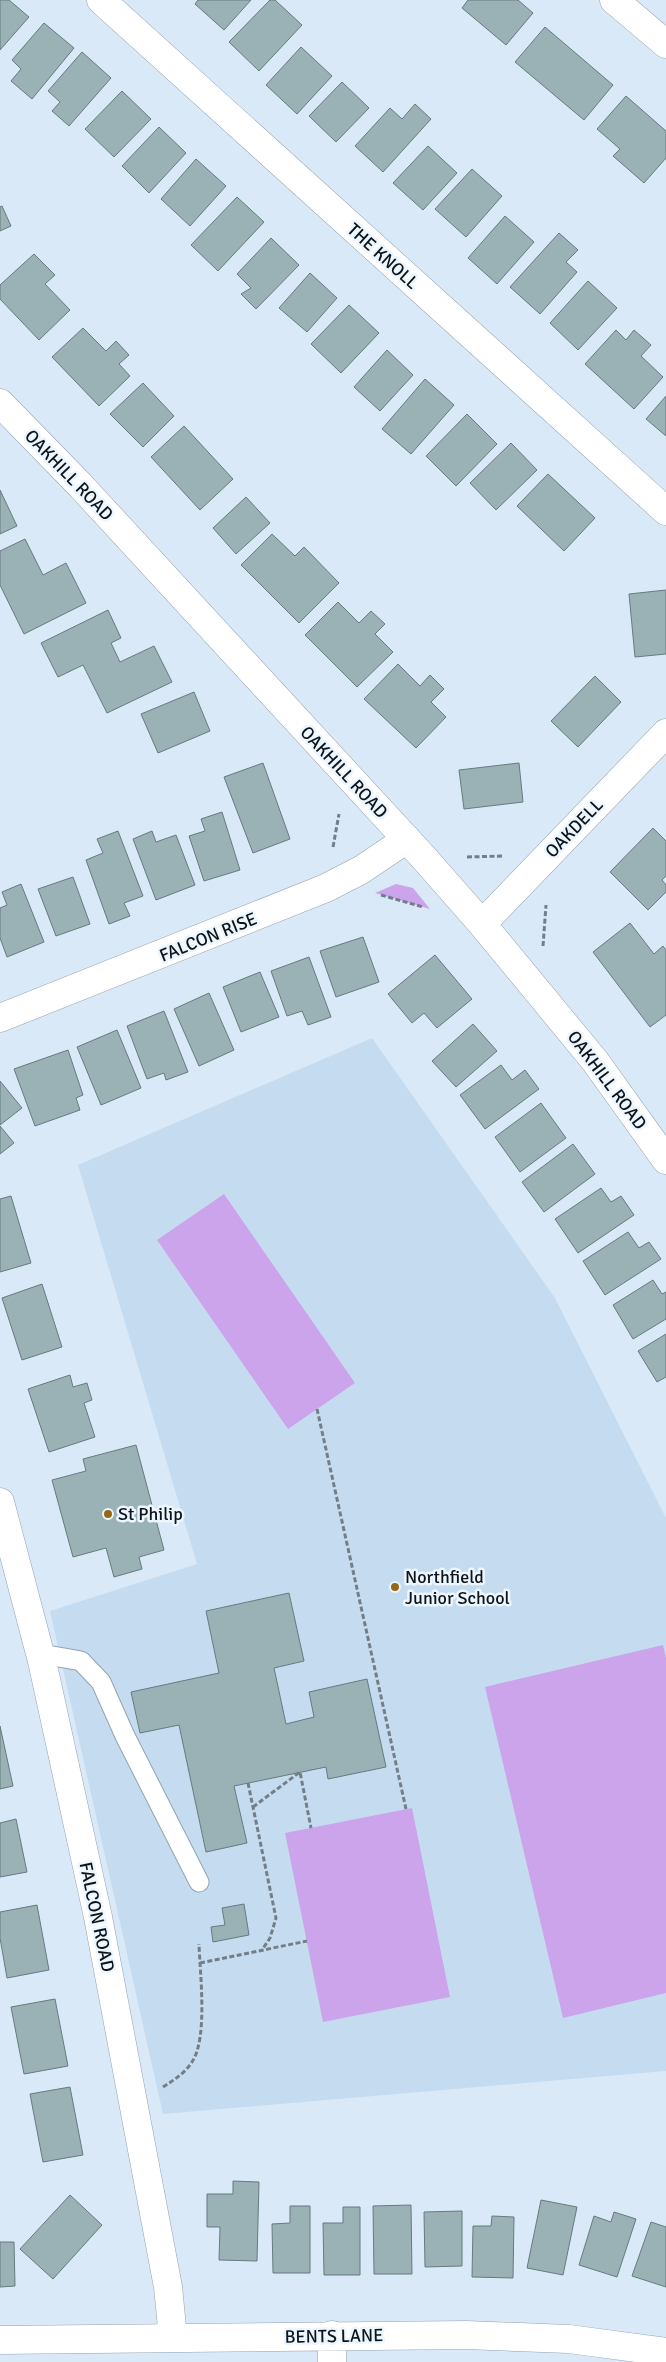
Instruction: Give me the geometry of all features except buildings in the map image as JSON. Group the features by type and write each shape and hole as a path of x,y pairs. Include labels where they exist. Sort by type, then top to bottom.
{"street":[{"name":"THE KNOLL","path":"101,0 666,512"},
{"path":"614,0 666,44"},
{"name":"OAKHILL ROAD","path":"0,403 80,485 407,839 482,924 594,1061 666,1160"},
{"name":"OAKDELL","path":"482,924 666,733"},
{"name":"FALCON RISE","path":"0,1018 326,888 361,870 407,839"},
{"name":"FALCON ROAD","path":"0,1502 42,1662 98,1917 168,2287 173,2337"},
{"name":"BENTS LANE","path":"0,2340 466,2334 569,2339 666,2352"},
{"path":"332,2335 332,2362"}],"lane":[{"path":"42,1662 53,1656 81,1661 101,1682 125,1736 199,1882"}],"path":[{"path":"317,1409 406,1809"},
{"path":"253,1807 300,1772 311,1828"},
{"path":"248,1783 276,1918 270,1938 262,1950"},
{"path":"200,1963 307,1941"},
{"path":"132,2096 158,2090 179,2076 192,2062 200,2045 199,1944"}],"shaded area":[{"path":"396,884 413,888 430,909 375,893"},
{"name":"Northfield Junior School","path":"372,1038 555,1298 666,1518 666,2071 163,2114 50,1611 197,1564 78,1165"},
{"path":"224,1194 355,1383 288,1429 157,1240"},
{"path":"663,1645 666,1658 666,1993 563,2018 485,1687"},
{"path":"412,1808 450,1997 323,2022 285,1833"}],"place":[{"name":"St Philip","path":"108,1514"},
{"name":"Northfield Junior School","path":"395,1587"}]}
